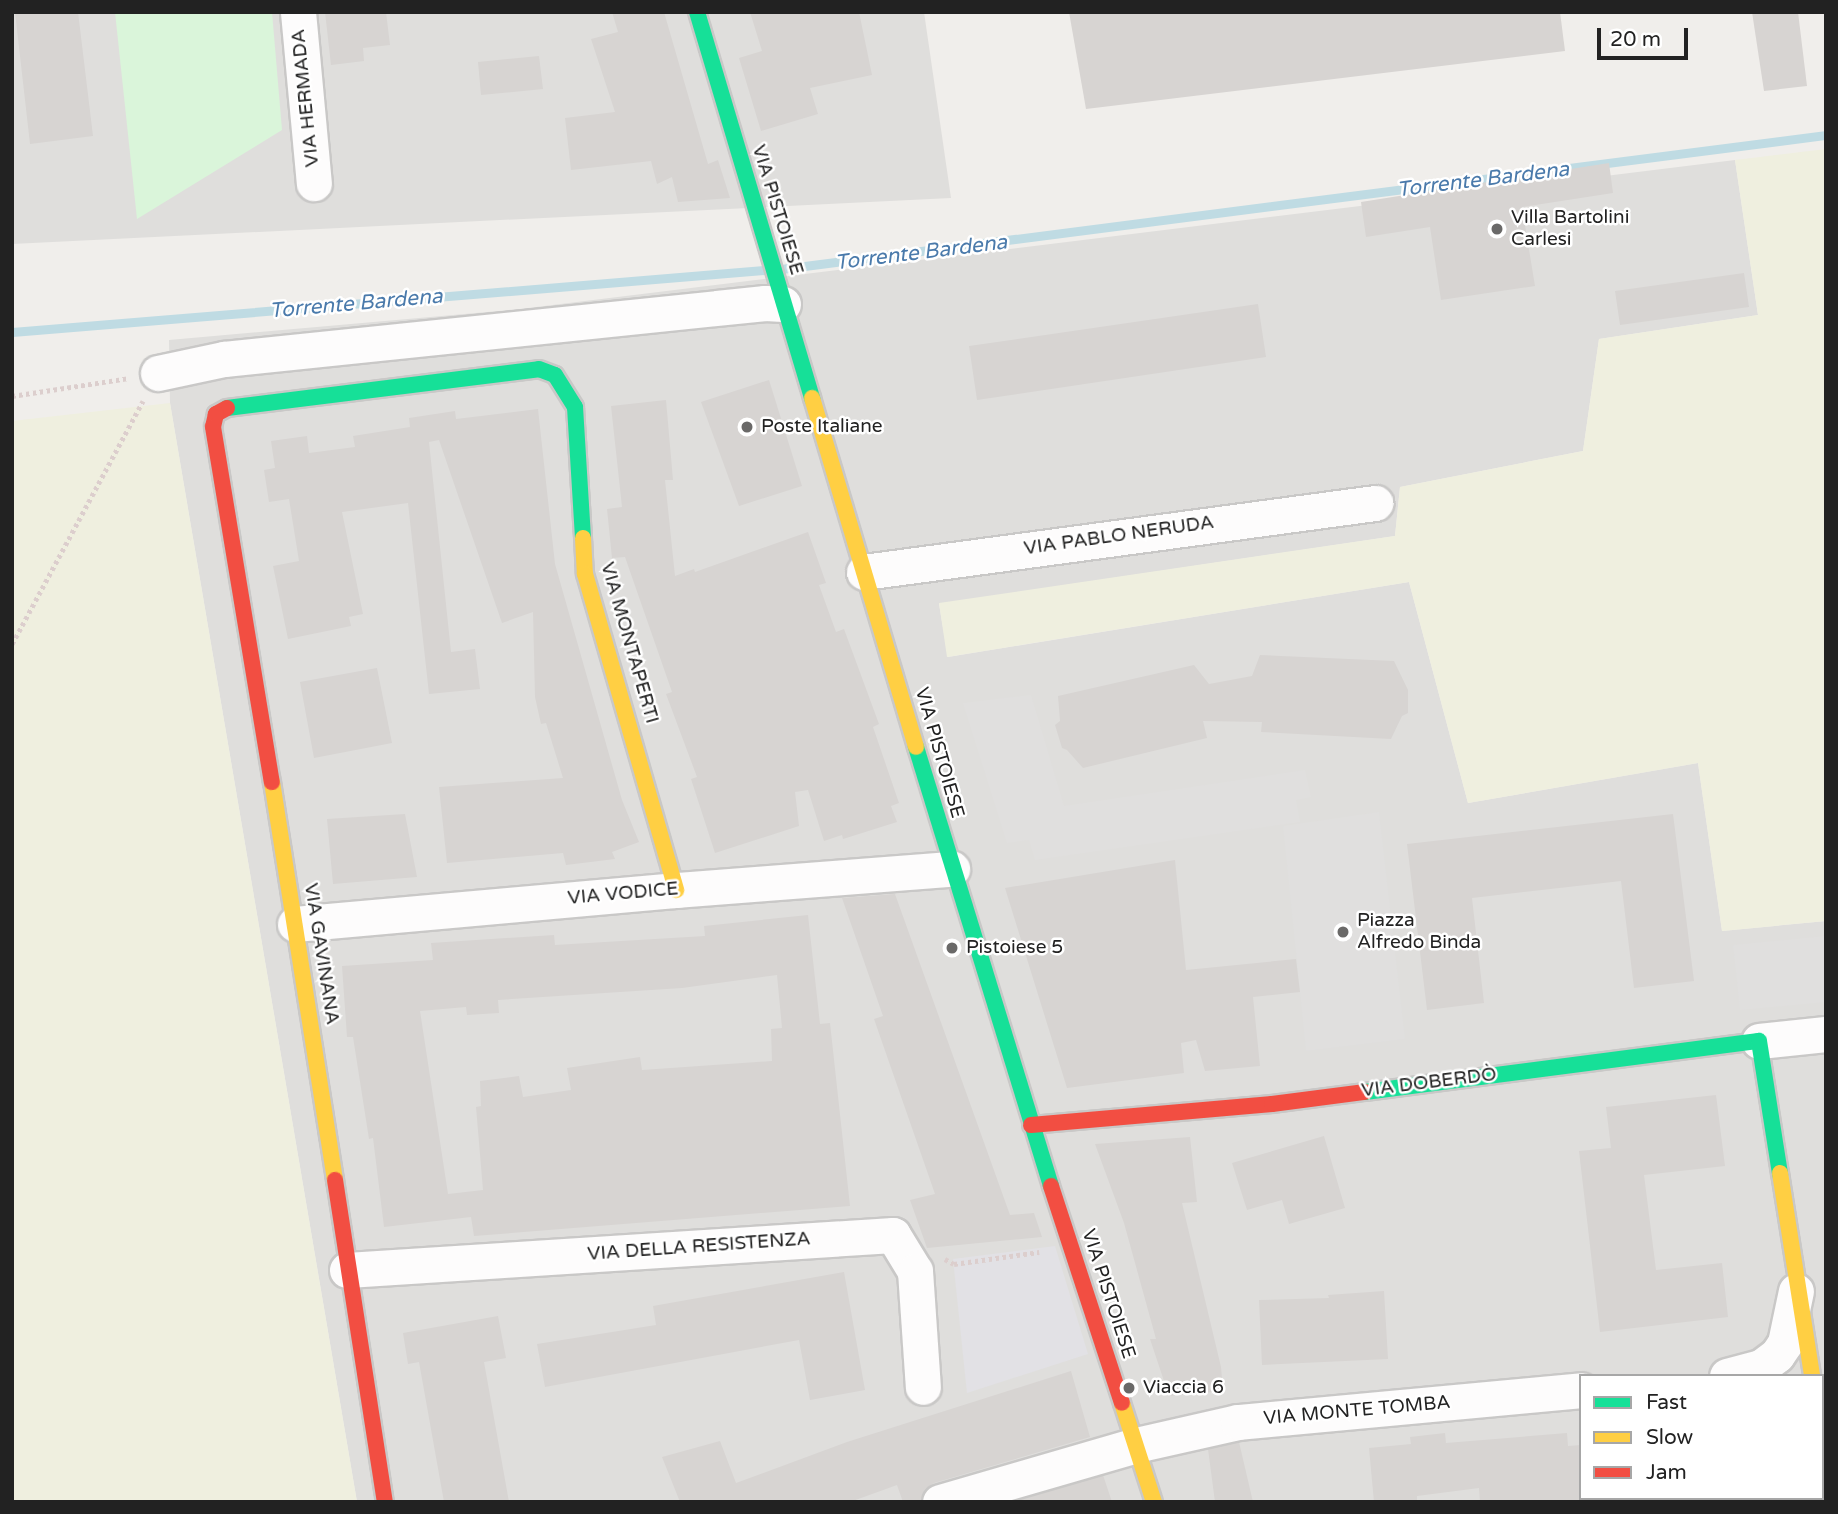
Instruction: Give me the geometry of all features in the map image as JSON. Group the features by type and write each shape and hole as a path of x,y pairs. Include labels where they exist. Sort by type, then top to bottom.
{"street":[{"name":"VIA HERMADA","path":"298,12 314,183"},
{"name":"VIA PISTOIESE","path":"697,12 952,869 1031,1125 1154,1502"},
{"path":"158,373 224,359 765,303 780,294"},
{"name":"VIA MONTAPERTI","path":"216,414 224,408 539,369 555,375 575,407 585,574 676,890"},
{"name":"VIA GAVINANA","path":"216,414 213,427 295,924 385,1502"},
{"name":"VIA PABLO NERUDA","path":"864,572 1375,503"},
{"name":"VIA VODICE","path":"295,924 952,869"},
{"name":"VIA DOBERDÒ","path":"1031,1125 1272,1104 1826,1034"},
{"path":"1759,1041 1811,1372"},
{"name":"VIA DELLA RESISTENZA","path":"347,1270 893,1235 915,1271 923,1387"},
{"path":"1735,1374 1761,1367 1777,1355 1785,1343 1797,1284"},
{"name":"VIA MONTE TOMBA","path":"940,1502 1136,1445 1238,1422 1579,1390"}],"path":[{"path":"12,396 158,373"},
{"path":"12,644 158,373"},
{"path":"909,1262 945,1259 954,1264 1070,1246"}],"shaded area":[{"path":"12,12 924,12 951,198 12,244"},
{"path":"1735,160 1758,315 1599,339 1583,451 1400,487 1395,536 939,604 948,657 1409,582 1468,803 1698,763 1722,931 1826,921 1826,1502 357,1502 170,403 169,340 520,309"},
{"path":"1031,695 1064,806 1305,770 1311,797 1296,800 1300,822 1035,860 1029,840 1007,843 963,703"},
{"name":"Piazza Alfredo Binda","path":"1379,812 1405,1039 1306,1051 1283,826"},
{"path":"1826,936 1826,1002 1740,1010 1733,945"},
{"path":"1055,1246 1088,1354 967,1393 953,1259"}],"green space":[{"path":"115,12 272,12 282,130 137,219"},
{"path":"1826,149 1826,921 1722,931 1698,763 1468,803 1409,582 947,657 939,603 1395,536 1400,487 1583,451 1599,339 1758,315 1735,160"},
{"path":"170,403 357,1502 12,1502 12,421"}],"building":[{"path":"15,12 78,12 93,136 30,144"},
{"path":"325,12 386,12 390,45 363,48 364,61 331,65"},
{"path":"612,12 664,12 708,164 718,160 730,198 678,202 672,177 657,184 651,161 571,170 565,118 615,112 591,39 618,32"},
{"path":"750,12 859,12 872,75 810,88 818,114 761,131 739,58 762,51"},
{"path":"1069,12 1560,12 1565,51 1086,109"},
{"path":"1752,12 1798,12 1807,86 1764,91"},
{"path":"539,56 543,89 481,95 478,62"},
{"name":"Villa Bartolini Carlesi","path":"1609,163 1613,193 1522,207 1535,286 1441,300 1430,227 1366,237 1361,202"},
{"path":"1744,273 1749,307 1620,325 1615,291"},
{"path":"1258,304 1266,357 977,400 969,346"},
{"name":"Poste Italiane","path":"769,380 802,486 739,506 701,402"},
{"path":"666,400 673,480 665,480 675,576 694,569 695,572 808,532 826,583 819,585 836,632 844,629 879,724 873,727 899,803 891,806 897,822 843,839 842,835 824,841 808,790 795,792 799,826 715,853 691,779 697,777 666,694 672,692 625,557 612,558 607,509 622,507 611,406"},
{"path":"538,409 555,564 622,800 639,842 612,852 615,859 566,865 563,853 447,863 439,787 563,778 546,723 541,724 535,697 533,612 502,623 439,440 429,442 451,652 475,649 480,689 429,694 408,503 342,512 363,614 349,617 351,626 288,639 273,566 299,561 289,499 269,502 264,470 275,468 271,441 307,436 309,453 355,447 353,436 410,427 409,418 455,411 456,419"},
{"path":"1260,655 1394,661 1408,690 1408,713 1402,716 1391,739 1261,732 1262,722 1203,721 1207,738 1083,768 1062,748 1055,725 1060,721 1058,696 1194,665 1209,684 1252,676"},
{"path":"377,668 392,743 314,758 300,682"},
{"path":"405,814 417,877 333,884 327,819"},
{"path":"1673,814 1694,981 1634,988 1621,881 1472,898 1484,1003 1427,1010 1407,844"},
{"path":"1175,860 1186,970 1296,959 1300,992 1253,997 1260,1066 1205,1071 1196,1040 1181,1043 1184,1073 1067,1088 1005,888"},
{"path":"895,894 1010,1215 1034,1213 1042,1237 927,1248 910,1200 935,1194 874,1019 883,1016 842,898"},
{"path":"808,915 820,1024 830,1023 850,1206 474,1236 471,1217 384,1227 373,1138 369,1139 353,1037 347,1037 342,966 433,960 431,943 554,935 555,945 705,936 704,926","holes":["777,975 782,1028 771,1029 772,1061 642,1070 640,1057 567,1068 571,1090 523,1097 519,1076 480,1081 481,1106 476,1107 483,1190 448,1194 420,1011 466,1007 467,1015 499,1013 498,1000 682,988"]},
{"path":"1716,1095 1725,1166 1644,1175 1656,1270 1722,1263 1728,1317 1600,1332 1579,1151 1611,1148 1606,1107"},
{"path":"1324,1136 1345,1208 1289,1224 1282,1200 1247,1210 1232,1163"},
{"path":"1190,1137 1197,1202 1182,1203 1221,1367 1223,1391 1169,1396 1150,1339 1156,1339 1124,1223 1095,1144"},
{"path":"844,1272 865,1390 810,1400 799,1340 545,1387 537,1344 656,1325 653,1306"},
{"path":"1384,1291 1388,1359 1262,1365 1259,1300 1329,1298 1328,1295"},
{"path":"498,1316 506,1358 484,1362 509,1502 444,1502 419,1362 408,1364 403,1333"},
{"path":"1071,1371 1090,1437 934,1483 925,1489 920,1502 903,1502 897,1485 850,1502 680,1502 662,1457 720,1441 736,1483 847,1442"},
{"path":"1445,1433 1446,1443 1567,1433 1568,1446 1579,1445 1581,1500 1480,1502 1479,1488 1417,1496 1417,1502 1374,1502 1369,1448 1411,1444 1410,1437"},
{"path":"1239,1442 1253,1502 1215,1502 1208,1449"},
{"path":"1103,1475 1112,1502 1013,1502"}],"waterway":[{"name":"Torrente Bardena","path":"781,269 1826,135"},
{"name":"Torrente Bardena","path":"12,332 764,270"}],"traffic: fast":[{"path":"697,12 812,398"},
{"path":"227,408 539,369 555,375 575,407 583,538"},
{"path":"916,747 1051,1186"},
{"path":"1365,1092 1759,1041 1780,1173"}],"traffic: slow":[{"path":"812,398 916,747"},
{"path":"583,538 585,574 676,890"},
{"path":"272,782 335,1180"},
{"path":"1780,1173 1812,1374"},
{"path":"1122,1403 1154,1502"}],"traffic: jam":[{"path":"227,408 216,414 213,427 272,782"},
{"path":"1031,1125 1272,1104 1365,1092"},
{"path":"335,1180 385,1502"},
{"path":"1051,1186 1122,1403"}],"place":[{"name":"Villa Bartolini Carlesi","path":"1497,229"},
{"name":"Poste Italiane","path":"747,427"},
{"name":"Piazza Alfredo Binda","path":"1343,932"},
{"name":"Pistoiese 5","path":"952,948"},
{"name":"Viaccia 6","path":"1129,1388"}]}
